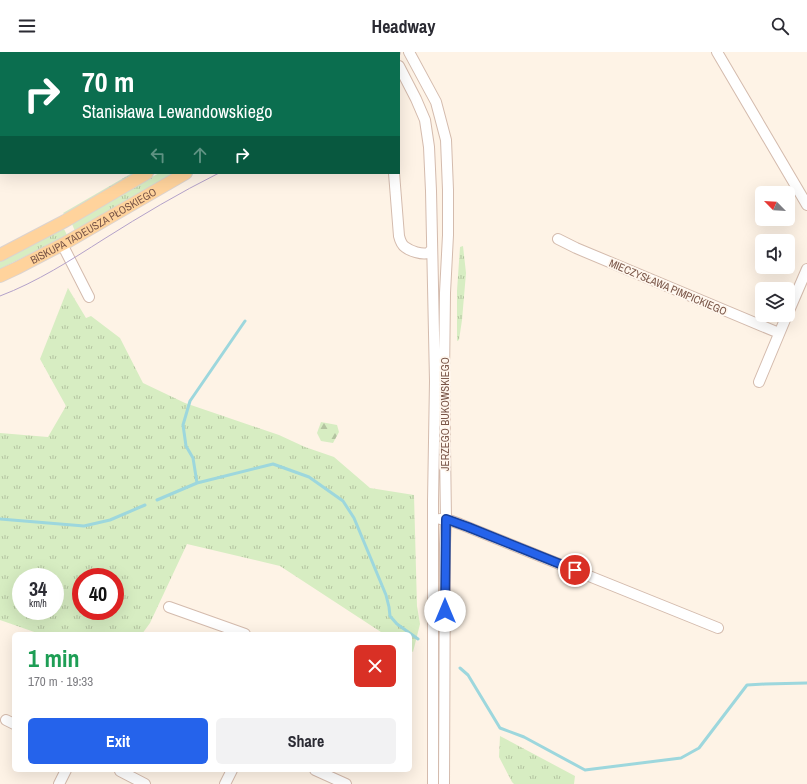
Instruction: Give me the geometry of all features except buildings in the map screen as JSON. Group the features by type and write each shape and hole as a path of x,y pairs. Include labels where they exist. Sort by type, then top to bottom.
{"main road":[{"name":"BISKUPA TADEUSZA PŁOSKIEGO","path":"0,254 9,251 145,174"},
{"name":"BISKUPA TADEUSZA PŁOSKIEGO","path":"0,276 62,244 184,174"}],"street":[{"name":"JERZEGO BUKOWSKIEGO","path":"410,52 436,102 446,140 448,235 445,293 444,377 446,519 444,784"},
{"path":"716,52 807,205"},
{"name":"JERZEGO BUKOWSKIEGO","path":"400,68 425,120 430,147 435,381 434,784"},
{"path":"394,174 394,219 401,243 405,248 426,254 432,249"},
{"name":"MIECZYSŁAWA PIMPICKIEGO","path":"558,239 576,248 779,333"},
{"path":"62,244 89,297"},
{"path":"795,297 807,269"},
{"path":"760,382 784,322"},
{"path":"434,519 446,519 468,527 718,628"},
{"path":"169,607 239,632"},
{"path":"59,784 65,772"},
{"path":"120,772 145,784"},
{"path":"225,784 231,772"},
{"path":"319,772 346,784"}],"green space":[{"path":"130,174 133,174 64,214 63,213"},
{"path":"157,174 172,174 75,231 72,224"},
{"path":"64,229 67,235 0,269 0,261"},
{"path":"463,246 466,273 462,320 459,340 457,341 457,291 460,247"},
{"path":"68,288 86,318 91,316 120,338 143,383 185,403 279,435 305,447 334,457 370,488 414,495 417,606 420,624 413,652 412,632 381,632 280,566 187,544 150,623 143,632 34,632 0,620 0,433 48,437 66,406 40,359"},
{"path":"321,422 337,425 339,432 333,443 321,441 317,433"},
{"path":"500,736 575,776 574,784 514,784 499,757"}],"waterway":[{"path":"197,483 193,458 186,446 183,425 190,401 245,321"},
{"path":"157,500 197,483 273,464 309,477 343,501 354,518 386,595 390,616 397,624 408,632"},
{"path":"0,519 84,526 110,520 145,505"},
{"path":"412,635 418,639"},
{"path":"460,668 468,675 500,728 524,737 585,770 681,758 699,748 747,685 807,683"}],"tram line":[{"path":"0,296 54,270 132,221 217,174"}],"route":[{"path":"445,611 446,519 575,570"}]}
